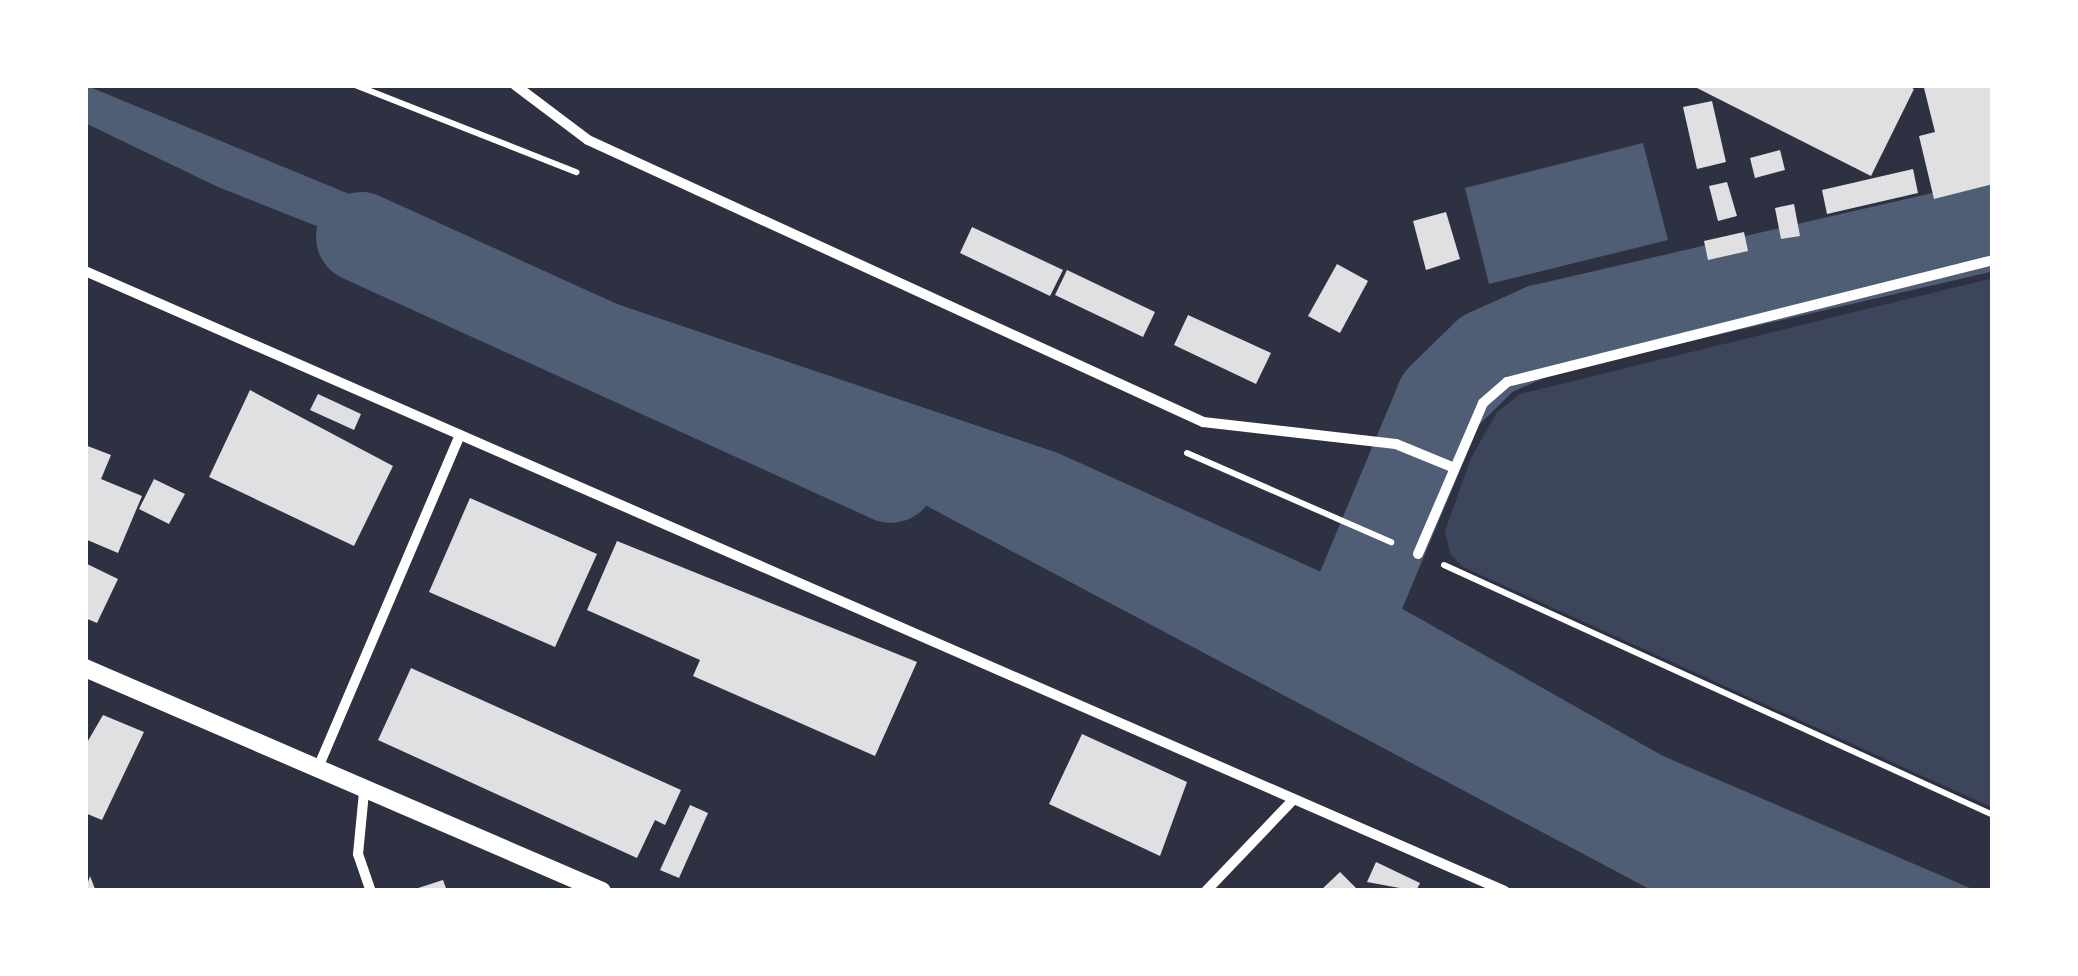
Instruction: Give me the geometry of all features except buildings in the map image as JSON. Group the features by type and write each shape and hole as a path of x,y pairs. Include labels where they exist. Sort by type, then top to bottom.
{"street":[{"path":"515,85 588,140 1203,422 1396,444 1452,467"},
{"path":"1418,554 1482,403 1546,367 1993,260"},
{"path":"85,271 1505,891"},
{"path":"317,770 460,435"},
{"path":"85,668 364,792 602,891"},
{"path":"364,792 358,854 371,891"},
{"path":"1206,891 1293,800"}],"path":[{"path":"355,85 597,181"},
{"path":"1182,451 1404,547 1993,816"}],"shaded area":[{"path":"85,85 611,302 1058,453 1401,608 1663,756 1977,891 1653,891 640,354 218,187 85,123"},
{"path":"1643,143 1668,240 1489,284 1465,188"},
{"path":"1993,278 1993,808 1463,567 1450,554 1445,531 1471,458 1497,412 1520,394"}],"waterway":[{"path":"1329,667 1441,399 1487,354 1543,329 1993,225"},
{"path":"361,237 891,478"}]}
